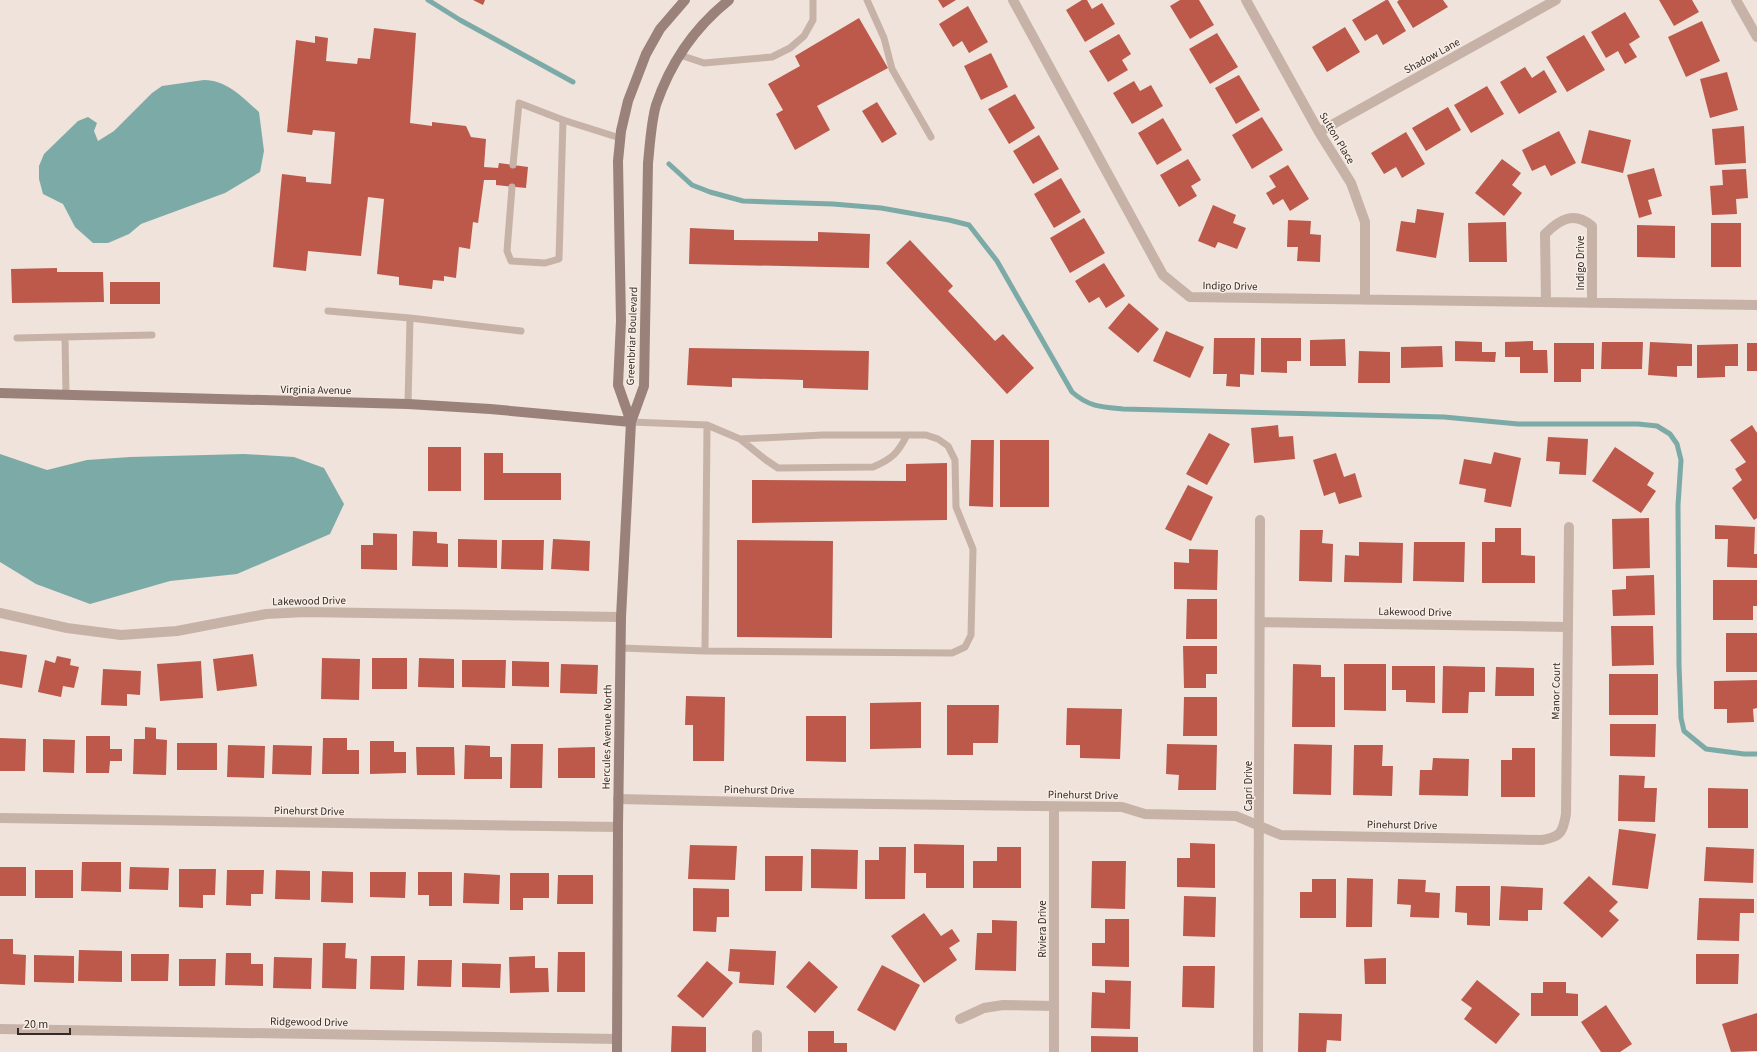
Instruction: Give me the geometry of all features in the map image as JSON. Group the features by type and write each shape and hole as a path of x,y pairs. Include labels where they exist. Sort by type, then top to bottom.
{"street":[{"name":"Greenbriar Boulevard","path":"631,422 618,385 621,321 618,161 620,138 628,101 646,54 660,29 685,0"},
{"name":"Greenbriar Boulevard","path":"631,422 644,386 648,163 651,132 656,106 665,82 680,55 695,33 716,10 729,0"},
{"name":"Indigo Drive","path":"1013,0 1163,275 1190,297 1757,304"},
{"name":"Sutton Place","path":"1246,0 1319,132 1351,183 1365,222 1365,300"},
{"name":"Shadow Lane","path":"1319,132 1556,0"},
{"path":"1736,0 1757,37"},
{"name":"Indigo Drive","path":"1546,302 1546,234 1556,224 1572,217 1583,219 1592,226 1592,303"},
{"name":"Virginia Avenue","path":"0,393 408,404 490,409 631,422"},
{"name":"Hercules Avenue North","path":"617,1052 618,799 621,617 631,422"},
{"name":"Capri Drive","path":"1258,1052 1261,622 1260,520"},
{"name":"Manor Court","path":"1542,840 1559,835 1564,827 1566,814 1569,527"},
{"name":"Lakewood Drive","path":"0,613 67,628 120,635 177,631 266,614 305,612 621,617"},
{"name":"Lakewood Drive","path":"1261,622 1568,626"},
{"name":"Pinehurst Drive","path":"618,799 1122,807 1145,814 1236,816 1281,835 1542,840"},
{"name":"Riviera Drive","path":"1054,807 1054,1052"},
{"name":"Pinehurst Drive","path":"0,818 618,828"},
{"path":"960,1018 984,1008 1003,1005 1054,1006"},
{"name":"Ridgewood Drive","path":"0,1029 617,1039"},
{"path":"757,1052 758,1035"}],"lane":[{"path":"680,55 704,63 772,57 790,48 804,36 813,20 813,0"},
{"path":"867,0 884,38 892,69 930,137"},
{"path":"513,165 519,103 563,120 620,138"},
{"path":"512,187 506,251 511,261 545,263 559,259 563,120"},
{"path":"328,311 410,318 521,331"},
{"path":"408,404 410,318"},
{"path":"17,338 152,335"},
{"path":"65,337 66,394"},
{"path":"631,422 707,425 740,439 778,468 873,467 886,462 898,452 907,435"},
{"path":"705,651 707,425"},
{"path":"621,648 705,651 952,654 964,647 971,635 973,549 956,507 955,460 948,446 938,439 926,435 823,435 740,439"}],"water":[{"path":"204,80 227,86 259,112 264,151 260,172 225,193 141,224 129,234 108,243 93,243 75,227 63,204 43,194 39,179 39,166 44,154 78,121 88,117 97,123 94,131 98,141 114,131 152,93 162,86"},
{"path":"0,454 47,470 87,460 130,457 244,454 294,457 324,468 344,504 330,534 237,574 170,581 90,604 36,584 0,562"}],"building":[{"path":"473,0 485,0 483,5"},
{"path":"938,0 956,0 943,8"},
{"path":"1082,0 1087,0 1092,9 1102,3 1115,24 1085,42 1066,10"},
{"path":"1180,0 1199,0 1214,25 1190,39 1170,6"},
{"path":"1388,0 1406,31 1383,45 1377,34 1365,41 1352,20"},
{"path":"1399,0 1443,0 1448,7 1413,28 1397,2"},
{"path":"1659,0 1692,0 1699,12 1674,26"},
{"path":"968,6 988,42 969,53 962,41 953,47 939,24"},
{"path":"1625,12 1640,37 1629,44 1637,57 1625,64 1618,51 1606,58 1591,32"},
{"path":"859,18 888,68 817,106 830,130 795,150 776,114 783,110 768,84 800,66 795,56"},
{"path":"1702,21 1720,61 1686,77 1668,37"},
{"path":"1345,27 1360,52 1327,72 1312,47"},
{"path":"374,28 416,33 410,123 432,126 432,122 466,126 471,137 486,139 484,167 498,168 499,163 528,167 526,188 496,185 496,180 484,180 478,223 473,222 470,249 459,247 456,278 444,276 444,281 433,280 432,289 399,285 399,277 377,274 384,199 368,197 361,256 308,251 306,271 273,267 282,174 306,177 306,182 331,184 335,132 313,130 312,135 287,132 296,40 315,43 315,36 328,38 326,61 357,64 358,58 370,59"},
{"path":"1217,33 1238,67 1210,84 1189,49"},
{"path":"1119,34 1131,54 1122,60 1128,70 1108,82 1089,51"},
{"path":"1584,35 1605,70 1567,92 1546,57"},
{"path":"991,53 1008,87 981,100 964,66"},
{"path":"1525,67 1532,78 1544,70 1557,92 1519,114 1500,82"},
{"path":"1727,72 1738,110 1710,118 1700,79"},
{"path":"1239,75 1260,110 1236,124 1215,88"},
{"path":"1134,81 1140,91 1151,85 1163,106 1132,124 1113,93"},
{"path":"1487,86 1504,114 1471,133 1454,105"},
{"path":"1015,94 1035,128 1009,144 988,109"},
{"path":"877,102 897,134 882,143 862,111"},
{"path":"1448,107 1461,130 1426,151 1412,128"},
{"path":"1262,117 1283,150 1252,169 1232,135"},
{"path":"1163,118 1182,150 1157,165 1138,133"},
{"path":"1744,126 1746,163 1715,165 1712,129"},
{"path":"1589,130 1631,140 1623,173 1581,163"},
{"path":"1559,131 1576,163 1551,176 1545,165 1532,171 1522,150"},
{"path":"1406,132 1425,164 1402,178 1396,167 1384,174 1371,153"},
{"path":"1039,135 1059,169 1033,184 1013,151"},
{"path":"1188,159 1201,180 1191,186 1197,196 1179,207 1160,175"},
{"path":"1502,159 1521,173 1512,185 1522,193 1504,216 1475,193"},
{"path":"1288,165 1309,199 1290,211 1283,199 1273,205 1266,193 1276,187 1269,176"},
{"path":"1654,168 1662,196 1648,200 1652,214 1639,218 1627,175"},
{"path":"1746,169 1748,198 1736,199 1737,214 1712,215 1710,186 1723,185 1722,170"},
{"path":"1061,178 1081,212 1054,228 1034,194"},
{"path":"1213,205 1236,215 1233,223 1246,228 1237,249 1218,242 1215,248 1198,241"},
{"path":"1417,209 1444,213 1436,258 1396,251 1401,221 1415,223"},
{"path":"1084,218 1105,253 1070,273 1050,238"},
{"path":"1288,220 1311,221 1310,234 1321,235 1320,262 1297,261 1298,247 1287,247"},
{"path":"1506,222 1507,262 1469,262 1468,223"},
{"path":"1711,223 1741,223 1741,267 1711,267"},
{"path":"1637,225 1675,226 1675,258 1637,257"},
{"path":"690,228 734,230 734,240 818,241 818,232 870,234 869,268 689,264"},
{"path":"910,240 953,286 948,291 995,341 1003,334 1034,368 1007,394 886,263"},
{"path":"1104,263 1125,296 1106,308 1099,297 1089,303 1075,281"},
{"path":"57,268 57,272 103,272 104,302 12,303 11,269"},
{"path":"110,282 160,282 160,304 110,304"},
{"path":"1129,303 1159,329 1138,353 1108,328"},
{"path":"1166,331 1204,347 1190,378 1153,361"},
{"path":"1214,338 1255,338 1254,375 1240,374 1240,387 1226,386 1227,374 1213,374"},
{"path":"1261,338 1301,338 1301,361 1287,361 1287,373 1261,372"},
{"path":"1345,339 1346,366 1310,366 1310,340"},
{"path":"1455,341 1482,342 1482,352 1496,352 1495,362 1455,361"},
{"path":"1533,341 1533,350 1547,350 1548,373 1520,373 1520,357 1505,357 1505,342"},
{"path":"1602,342 1643,342 1642,369 1601,369"},
{"path":"1650,342 1692,344 1692,366 1677,366 1677,377 1648,375"},
{"path":"1554,343 1594,343 1594,369 1581,369 1581,382 1554,382"},
{"path":"1747,343 1757,343 1757,371 1747,371"},
{"path":"1738,344 1738,366 1725,366 1725,377 1697,378 1697,345"},
{"path":"1442,346 1443,367 1401,368 1401,347"},
{"path":"689,348 869,351 868,390 803,388 803,380 732,378 732,387 687,385"},
{"path":"1359,351 1390,352 1390,383 1358,383"},
{"path":"1278,425 1279,437 1293,436 1295,459 1254,463 1251,428"},
{"path":"1752,425 1757,433 1757,518 1754,520 1732,488 1742,480 1735,469 1746,462 1730,440"},
{"path":"1209,433 1230,444 1207,485 1186,474"},
{"path":"1548,437 1588,439 1586,475 1559,474 1560,462 1546,461"},
{"path":"971,440 994,440 993,507 969,506"},
{"path":"1000,440 1049,440 1049,507 1000,507"},
{"path":"428,447 461,447 461,491 428,491"},
{"path":"1615,447 1654,473 1647,485 1656,491 1641,513 1592,481"},
{"path":"1494,452 1521,458 1511,507 1484,502 1486,489 1459,484 1464,459 1491,464"},
{"path":"484,453 503,453 503,473 561,473 561,500 484,500"},
{"path":"1336,453 1344,477 1355,473 1362,497 1339,504 1335,492 1324,496 1313,460"},
{"path":"947,463 947,520 752,523 752,480 906,481 906,464"},
{"path":"1188,485 1213,497 1191,541 1165,529"},
{"path":"1649,518 1650,568 1613,569 1612,519"},
{"path":"1715,525 1755,527 1754,554 1757,554 1757,568 1727,567 1728,539 1715,539"},
{"path":"1495,528 1521,528 1521,555 1535,556 1535,583 1482,583 1482,542 1495,542"},
{"path":"1300,530 1323,530 1322,543 1333,544 1332,582 1299,581"},
{"path":"413,531 437,532 437,543 448,544 448,567 412,566"},
{"path":"373,533 397,534 397,570 361,569 361,545 373,545"},
{"path":"458,539 497,540 497,568 458,567"},
{"path":"553,539 590,541 589,571 551,569"},
{"path":"502,540 544,540 543,570 501,569"},
{"path":"737,540 833,541 832,638 737,637"},
{"path":"1359,542 1403,543 1402,583 1344,582 1345,555 1359,556"},
{"path":"1414,542 1465,542 1464,582 1413,581"},
{"path":"1189,549 1218,550 1217,590 1174,589 1174,562 1189,563"},
{"path":"1654,575 1655,615 1613,616 1612,590 1626,589 1626,576"},
{"path":"1713,580 1757,580 1757,606 1753,606 1753,620 1713,620"},
{"path":"1187,599 1217,599 1217,639 1186,639"},
{"path":"1611,626 1653,626 1654,665 1612,666"},
{"path":"1726,633 1757,633 1757,672 1726,672"},
{"path":"1183,646 1217,646 1217,674 1206,674 1206,688 1184,688"},
{"path":"0,651 27,655 22,688 0,684"},
{"path":"253,654 257,686 217,691 213,659"},
{"path":"57,656 71,659 70,665 79,667 74,688 63,686 61,697 38,692 45,660 55,663"},
{"path":"322,658 360,659 359,700 321,699"},
{"path":"372,658 407,658 407,689 372,689"},
{"path":"419,658 454,659 454,688 418,687"},
{"path":"462,660 506,660 505,688 462,687"},
{"path":"201,661 203,698 160,701 157,664"},
{"path":"512,661 549,662 549,687 512,686"},
{"path":"561,664 598,665 597,694 560,693"},
{"path":"1293,664 1321,665 1321,677 1335,677 1335,727 1292,727"},
{"path":"1344,664 1386,664 1386,711 1344,710"},
{"path":"1392,666 1435,666 1435,703 1406,702 1406,690 1392,690"},
{"path":"1443,666 1485,667 1485,692 1469,692 1468,713 1442,713"},
{"path":"1496,667 1534,668 1534,696 1495,696"},
{"path":"103,669 141,671 140,695 127,694 127,706 101,705"},
{"path":"1609,674 1658,674 1658,715 1609,715"},
{"path":"1757,680 1757,708 1753,709 1754,722 1727,723 1727,709 1714,709 1714,681"},
{"path":"686,696 725,697 724,761 693,761 693,725 685,725"},
{"path":"1184,697 1217,697 1217,736 1183,736"},
{"path":"921,702 921,748 870,749 870,703"},
{"path":"947,705 999,705 998,743 973,743 973,755 947,755"},
{"path":"1067,708 1122,709 1120,759 1080,758 1080,745 1066,745"},
{"path":"806,716 846,716 846,762 806,761"},
{"path":"1610,724 1656,724 1655,757 1610,756"},
{"path":"145,727 156,728 156,739 167,740 166,775 133,774 134,739 145,739"},
{"path":"86,736 110,736 110,749 122,749 122,761 110,761 109,773 86,773"},
{"path":"0,738 26,739 25,771 0,771"},
{"path":"323,738 347,738 347,750 359,750 359,774 322,774"},
{"path":"43,739 75,740 74,773 43,772"},
{"path":"370,741 394,741 394,752 406,752 406,773 370,774"},
{"path":"177,743 217,743 217,770 177,770"},
{"path":"511,744 543,744 542,788 510,788"},
{"path":"1167,744 1217,745 1216,790 1178,790 1179,775 1166,774"},
{"path":"1294,744 1332,745 1331,795 1293,794"},
{"path":"228,745 265,746 264,778 227,777"},
{"path":"273,745 312,746 311,775 272,774"},
{"path":"465,745 490,746 490,757 502,757 502,779 464,779"},
{"path":"1354,745 1383,745 1382,766 1393,766 1392,796 1353,795"},
{"path":"416,747 454,747 455,775 417,775"},
{"path":"595,747 595,778 558,778 558,748"},
{"path":"1512,748 1535,748 1535,797 1501,797 1501,760 1512,760"},
{"path":"1433,758 1469,759 1468,796 1419,795 1420,770 1432,770"},
{"path":"1619,775 1645,776 1644,788 1657,788 1655,822 1618,821"},
{"path":"1708,788 1748,789 1748,828 1708,828"},
{"path":"1619,829 1656,834 1648,889 1612,885"},
{"path":"1190,843 1215,844 1215,888 1177,887 1177,858 1190,858"},
{"path":"914,844 964,845 964,888 926,888 926,873 914,873"},
{"path":"690,845 737,846 735,880 688,879"},
{"path":"879,847 906,847 905,899 865,899 865,860 879,860"},
{"path":"997,847 1021,847 1021,888 973,888 973,861 997,861"},
{"path":"1706,847 1754,849 1753,883 1704,881"},
{"path":"811,849 858,850 857,889 811,888"},
{"path":"765,856 803,856 802,891 765,891"},
{"path":"1092,861 1126,861 1125,909 1091,908"},
{"path":"82,862 121,862 121,892 81,891"},
{"path":"0,867 26,867 26,896 0,896"},
{"path":"130,867 169,868 168,890 129,889"},
{"path":"179,869 216,869 215,895 203,895 203,908 179,907"},
{"path":"35,870 73,870 73,898 35,898"},
{"path":"227,870 264,870 263,894 251,894 251,906 226,905"},
{"path":"276,870 310,871 310,900 275,899"},
{"path":"322,871 353,872 353,903 321,902"},
{"path":"370,872 406,872 405,898 370,897"},
{"path":"418,872 452,872 452,906 429,906 429,895 418,895"},
{"path":"464,873 500,875 499,904 463,903"},
{"path":"510,873 549,873 549,898 523,898 523,910 510,910"},
{"path":"558,875 593,875 593,904 557,904"},
{"path":"1589,876 1618,902 1609,911 1619,920 1602,938 1563,903"},
{"path":"1347,878 1373,879 1372,927 1346,927"},
{"path":"1312,879 1336,879 1336,918 1300,918 1300,892 1312,892"},
{"path":"1398,879 1426,880 1425,892 1440,893 1439,918 1410,917 1411,905 1397,904"},
{"path":"1456,886 1490,886 1490,926 1467,925 1467,913 1455,912"},
{"path":"1501,886 1543,888 1542,910 1528,910 1528,921 1499,920"},
{"path":"693,888 729,889 729,917 717,917 716,932 693,931"},
{"path":"1184,896 1216,897 1215,937 1183,936"},
{"path":"1699,898 1754,899 1754,913 1740,913 1739,941 1697,940"},
{"path":"924,913 941,936 952,929 960,941 949,948 957,960 924,983 891,936"},
{"path":"1105,919 1129,919 1129,967 1092,966 1092,943 1105,943"},
{"path":"992,920 1017,921 1016,971 975,970 977,933 992,933"},
{"path":"0,939 13,939 13,954 26,955 25,985 0,984"},
{"path":"323,943 346,943 345,958 357,959 356,989 322,988"},
{"path":"730,949 776,951 774,985 739,983 740,972 728,971"},
{"path":"79,950 122,951 122,982 78,981"},
{"path":"558,952 585,952 585,992 557,992"},
{"path":"226,953 251,953 251,964 263,964 263,986 225,985"},
{"path":"131,954 169,954 168,981 131,981"},
{"path":"1696,954 1739,954 1738,984 1696,984"},
{"path":"34,955 74,956 74,983 34,982"},
{"path":"371,956 405,956 404,990 370,989"},
{"path":"535,956 535,968 548,968 549,992 510,993 509,957"},
{"path":"274,957 312,958 311,989 273,988"},
{"path":"1386,958 1386,984 1365,984 1364,959"},
{"path":"179,959 216,959 215,986 179,986"},
{"path":"418,960 452,960 451,987 417,986"},
{"path":"707,961 733,983 703,1018 677,996"},
{"path":"809,961 838,987 815,1013 786,987"},
{"path":"462,963 501,964 500,988 462,987"},
{"path":"882,965 920,985 895,1031 857,1010"},
{"path":"1183,966 1215,966 1214,1008 1182,1007"},
{"path":"1105,980 1131,981 1130,1029 1091,1028 1092,992 1105,993"},
{"path":"1477,980 1520,1014 1496,1044 1464,1019 1472,1008 1461,1000"},
{"path":"1543,982 1566,982 1566,993 1578,994 1578,1016 1531,1016 1531,993 1543,993"},
{"path":"1606,1005 1632,1044 1620,1052 1601,1052 1581,1022"},
{"path":"1299,1013 1342,1014 1341,1041 1327,1040 1326,1052 1298,1052"},
{"path":"1757,1013 1757,1051 1731,1052 1722,1024"},
{"path":"672,1026 706,1027 706,1052 671,1052"},
{"path":"808,1031 834,1031 834,1043 847,1043 847,1052 808,1052"},
{"path":"1091,1036 1138,1037 1138,1052 1091,1052"}],"waterway":[{"path":"428,0 460,20 573,82"},
{"path":"669,164 692,185 710,192 743,201 833,204 881,208 969,225 997,261 1072,392 1084,401 1096,405 1123,409 1444,417 1518,424 1638,424 1657,426 1670,434 1677,444 1681,460 1678,505 1679,665 1681,718 1684,731 1706,749 1744,754 1757,754"}]}
